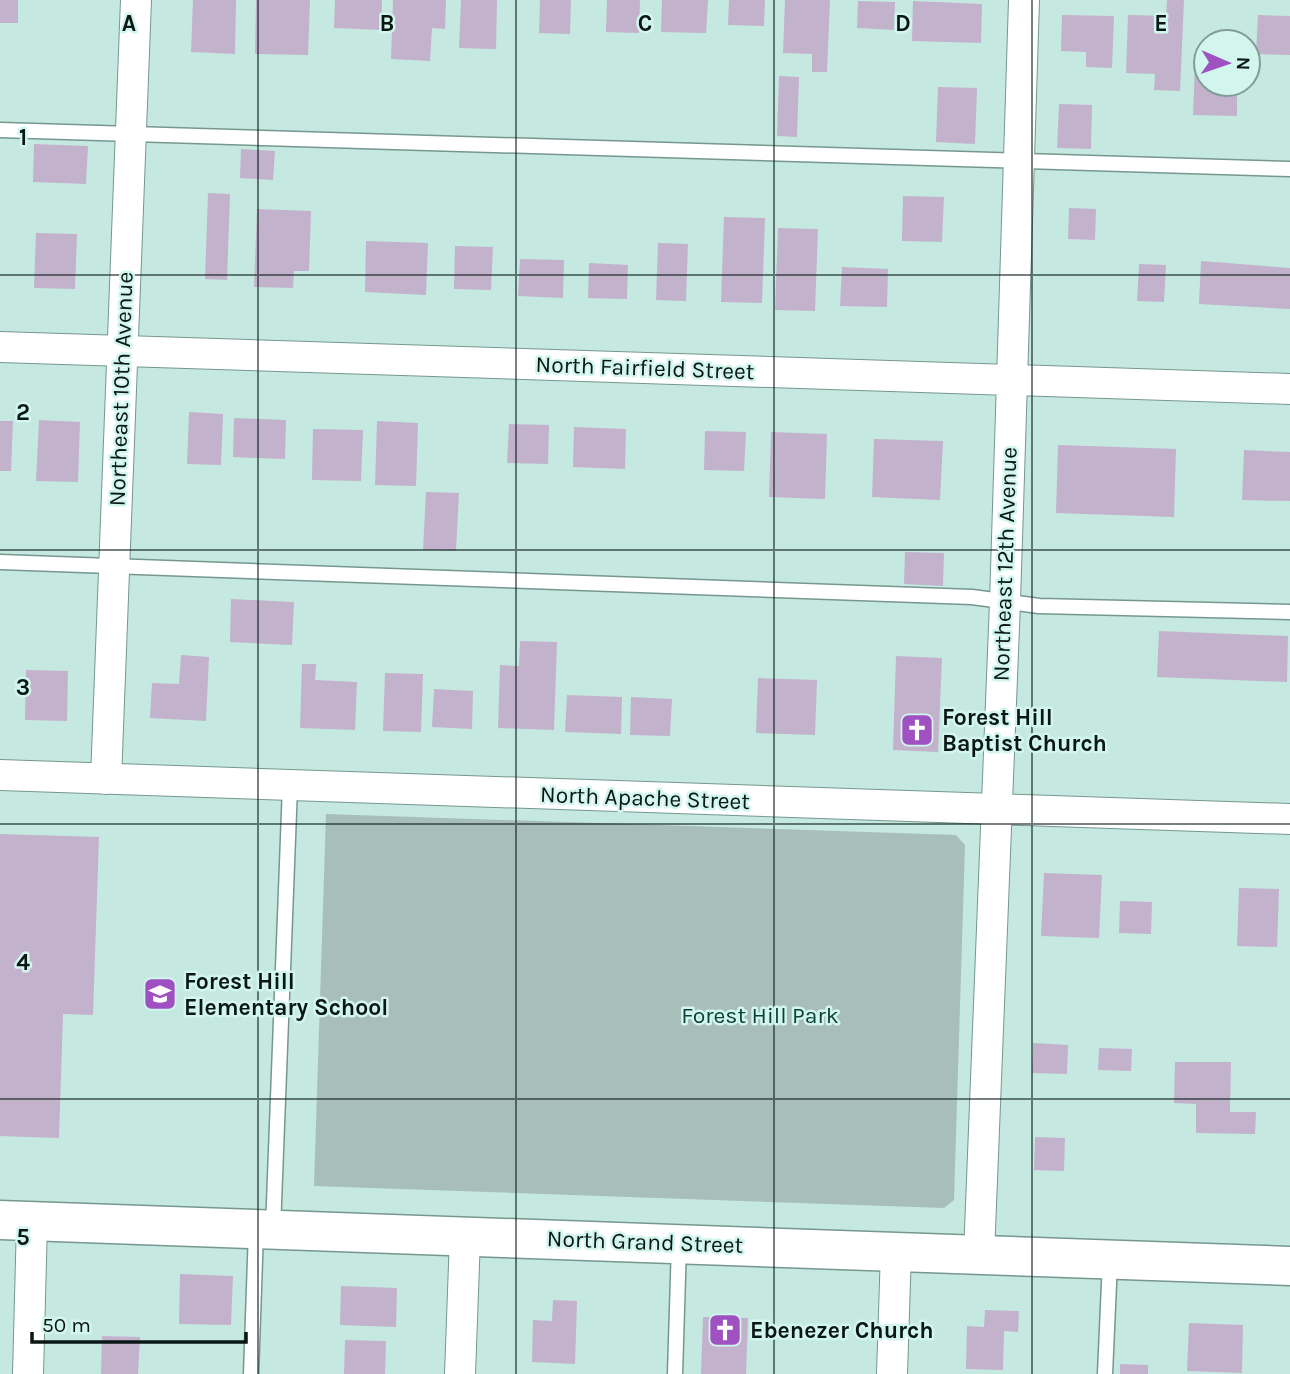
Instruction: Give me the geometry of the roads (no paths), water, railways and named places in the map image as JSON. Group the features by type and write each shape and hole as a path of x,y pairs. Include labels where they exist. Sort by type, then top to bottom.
{"main road":[{"name":"North Grand Street","path":"16,1221 1290,1266"}],"street":[{"name":"Northeast 10th Avenue","path":"106,779 136,0"},
{"name":"Northeast 12th Avenue","path":"979,1255 1005,602 1024,0"},
{"name":"North Fairfield Street","path":"0,347 1290,389"},
{"name":"North Apache Street","path":"0,775 1290,819"},
{"path":"16,1221 28,1374"},
{"path":"460,1374 464,1237"},
{"path":"892,1374 896,1251"}],"lane":[{"path":"0,130 1290,169"},
{"path":"0,562 972,597 1039,606 1290,612"},
{"path":"251,1374 265,1230 290,786"},
{"path":"675,1374 679,1243"},
{"path":"1105,1374 1110,1260"}],"place":[{"name":"Forest Hill Baptist Church","path":"917,730"},
{"name":"Forest Hill Elementary School","path":"160,994"},
{"name":"Ebenezer Church","path":"725,1330"}],"park label":[{"name":"Forest Hill Park","path":"760,1015"}]}
